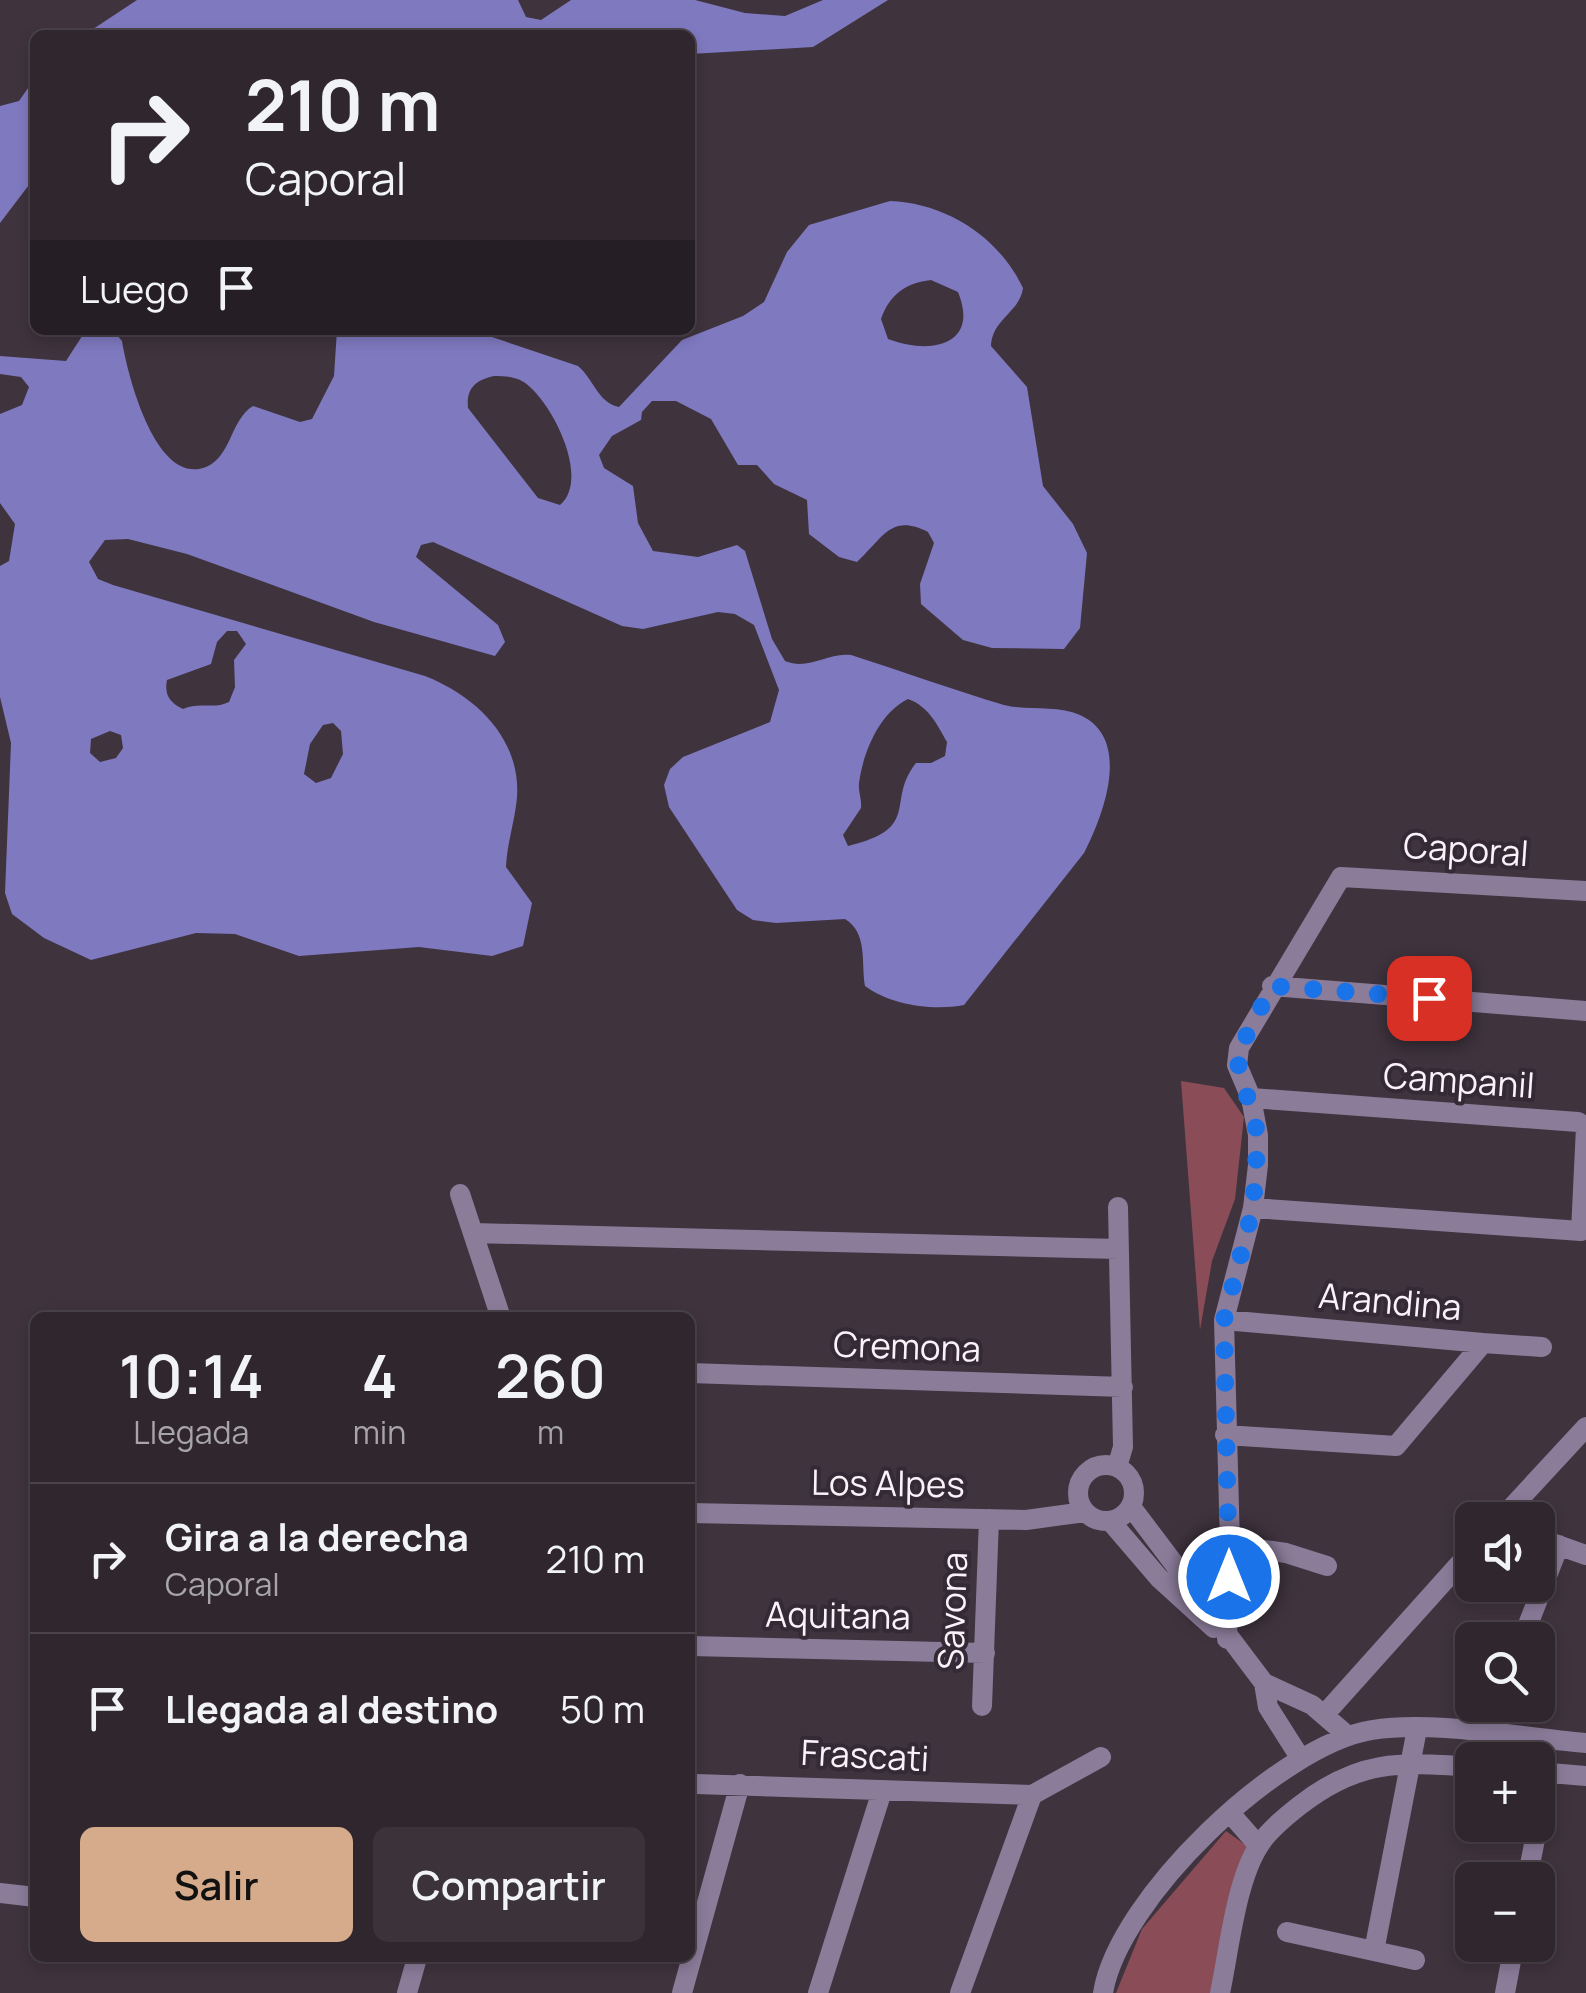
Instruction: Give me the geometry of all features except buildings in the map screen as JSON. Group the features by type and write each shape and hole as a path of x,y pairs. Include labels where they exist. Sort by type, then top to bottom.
{"street":[{"name":"Caporal","path":"1272,986 1341,877 1586,891"},
{"path":"1227,1639 1230,1546 1224,1320 1253,1208 1258,1135 1252,1098 1236,1056 1272,986 1586,1010"},
{"name":"Campanil","path":"1252,1098 1578,1122 1586,1127 1584,1227 1576,1232 1253,1208"},
{"path":"460,1194 499,1312"},
{"path":"1118,1207 1123,1386 1123,1447 1118,1467"},
{"path":"473,1233 1118,1250"},
{"name":"Arandina","path":"1224,1320 1483,1343"},
{"path":"1483,1343 1542,1347"},
{"name":"Arandina","path":"1225,1435 1396,1446 1483,1343"},
{"name":"Cremona","path":"695,1373 1123,1386"},
{"path":"1517,1502 1586,1427"},
{"path":"1132,1508 1111,1522 1096,1520 1085,1512 1078,1492 1086,1473 1096,1467 1118,1467 1134,1484 1132,1508 1178,1564 1227,1639 1264,1683 1293,1694 1348,1736"},
{"name":"Los Alpes","path":"695,1513 989,1519 1050,1518 1085,1512"},
{"name":"Savona","path":"982,1706 989,1519"},
{"path":"1111,1522 1159,1578 1227,1639"},
{"path":"1555,1543 1586,1555"},
{"path":"1529,1622 1560,1545"},
{"path":"1230,1546 1286,1554 1327,1566"},
{"path":"1324,1716 1455,1569"},
{"name":"Aquitana","path":"695,1646 985,1653"},
{"path":"1264,1683 1268,1707 1301,1759"},
{"path":"1485,1735 1490,1722"},
{"path":"1374,1952 1417,1729"},
{"path":"1103,1993 1117,1945 1131,1920 1179,1862 1230,1813 1301,1759 1348,1736 1417,1729 1586,1743"},
{"path":"960,1993 1032,1795 1101,1757"},
{"path":"1220,1993 1238,1904 1258,1845 1288,1815 1346,1774 1382,1764 1407,1773 1455,1769"},
{"path":"1555,1773 1586,1776"},
{"name":"Frascati","path":"696,1784 1032,1795"},
{"path":"695,1946 740,1784"},
{"path":"818,1993 882,1791"},
{"path":"1230,1813 1258,1845"},
{"path":"0,1893 30,1896"},
{"path":"1287,1932 1415,1960"},
{"path":"407,1993 417,1962"},
{"path":"682,1993 691,1962"},
{"path":"1505,1993 1511,1962"}],"shaded area":[{"path":"137,0 518,0 526,17 541,20 571,0 695,0 745,13 785,16 823,0 888,0 813,47 695,54 695,30 92,30"},
{"path":"30,85 30,184 0,223 0,106 19,101"},
{"path":"890,201 931,208 968,226 1000,253 1013,270 1023,288 1021,296 996,329 991,346 1027,387 1043,486 1073,524 1087,553 1080,628 1064,649 992,648 963,640 921,604 920,584 934,543 928,532 905,525 896,527 857,562 839,557 809,534 807,500 774,484 757,465 738,465 711,419 676,401 652,401 642,412 641,420 612,436 599,455 604,468 633,486 638,523 653,551 698,557 737,545 745,551 772,639 785,661 802,664 851,655 1004,705 1080,715 1096,726 1106,741 1109,779 1099,819 1084,853 964,1005 912,1005 865,986 860,940 845,919 776,923 753,920 737,910 669,807 664,785 670,769 683,757 770,722 779,690 754,625 735,614 718,612 643,629 622,626 433,542 421,545 416,557 498,625 505,642 495,656 374,622 187,554 128,539 105,540 89,562 98,579 113,585 425,676 478,708 503,738 516,776 517,797 506,867 532,903 523,946 492,956 419,947 299,956 235,934 196,933 91,960 44,938 12,914 5,893 11,743 0,697 0,566 9,561 15,524 0,503 0,414 22,405 29,387 21,377 0,374 0,356 66,361 83,335 117,335 122,341 137,400 158,444 172,460 188,469 206,467 221,455 245,412 253,406 300,422 312,419 334,376 337,335 486,335 578,366 606,401 619,407 682,340 743,316 764,302 787,252 809,225","holes":["931,280 958,292 963,310 957,335 947,342 920,346 888,339 881,319 889,303 907,287","494,376 514,378 530,387 558,427 570,462 571,479 560,505 538,498 468,408 474,386","227,631 237,631 246,644 234,660 235,687 229,702 183,709 167,694 167,680 211,664 217,642","908,699 931,716 947,742 945,756 931,763 916,763 907,777 894,822 886,831 848,846 843,835 861,808 859,783 864,759 874,735 898,705","333,723 341,731 343,754 331,778 316,783 304,774 310,744 323,725","110,731 121,735 123,748 116,758 100,762 90,753 91,739"]},
{"path":"1181,1081 1224,1088 1244,1117 1235,1199 1212,1261 1200,1330"},
{"path":"1226,1831 1247,1846 1210,1993 1116,1993 1142,1929"}],"route":[{"path":"1229,1577 1224,1320 1253,1208 1258,1166 1252,1098 1238,1065 1238,1048 1272,986 1429,998"}]}
